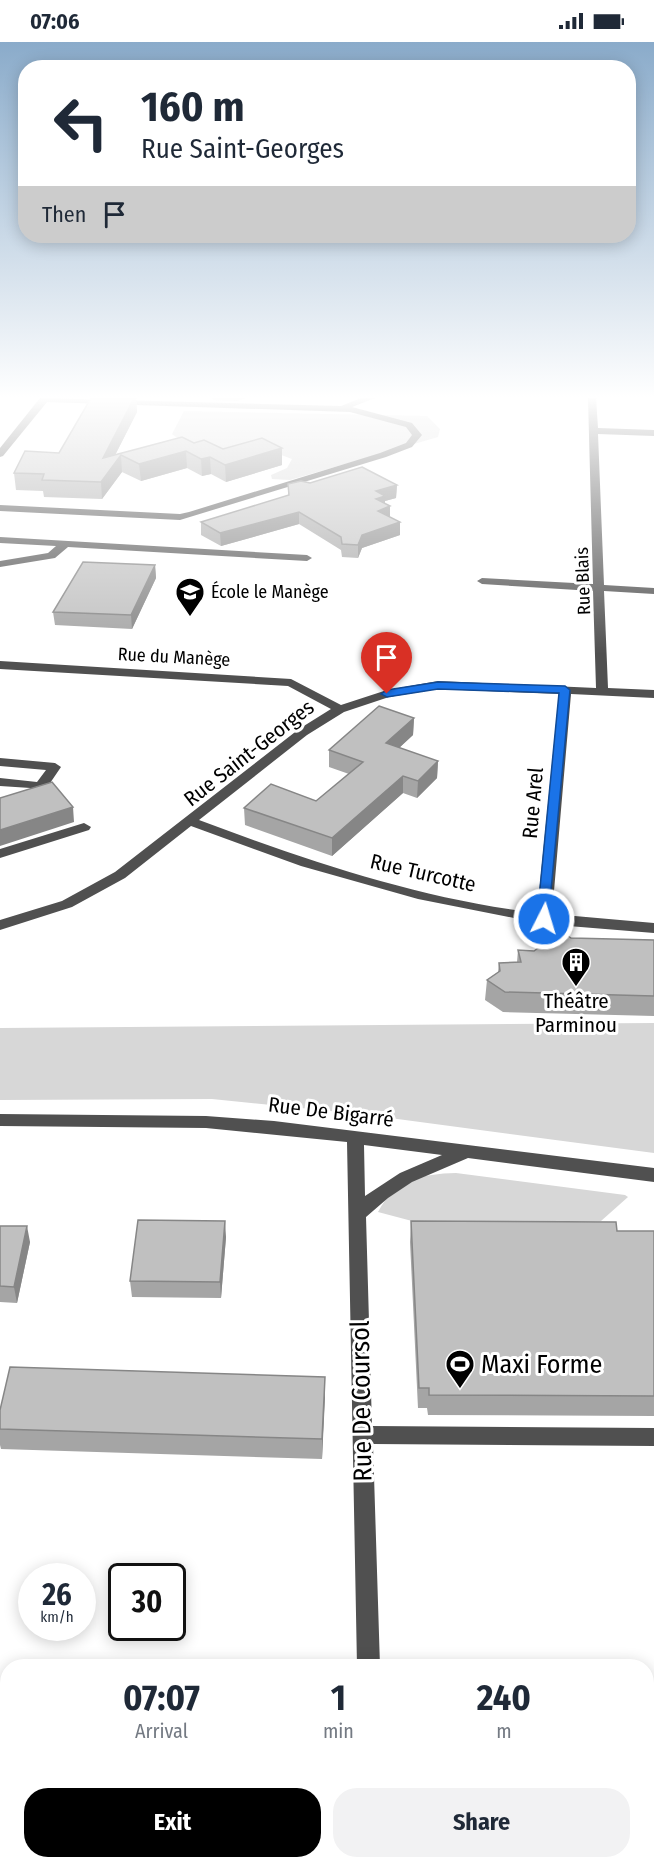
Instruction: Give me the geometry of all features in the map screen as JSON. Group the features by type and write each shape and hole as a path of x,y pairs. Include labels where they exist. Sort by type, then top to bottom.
{"street":[{"path":"0,508 191,515 293,483"},
{"name":"Rue Blais","path":"596,483 602,691"},
{"path":"0,540 307,558"},
{"path":"0,564 51,555 65,544"},
{"path":"482,581 654,591"},
{"name":"Rue du Manège","path":"0,665 291,682 340,709"},
{"name":"Rue Saint-Georges","path":"0,925 67,904 120,875 191,822 303,732 340,709 387,694 438,685 654,694"},
{"name":"Rue Arel","path":"544,919 565,690"},
{"path":"0,762 55,767 41,786 0,782"},
{"name":"Rue Turcotte","path":"191,822 313,867 398,891 544,919 654,928"},
{"path":"0,854 84,827"},
{"name":"Rue De Bigarré","path":"0,1120 206,1122 355,1136 464,1153 654,1174"},
{"name":"Rue De Coursol","path":"355,1136 368,1659"},
{"path":"357,1215 380,1192 414,1172 464,1153"},
{"path":"362,1435 654,1437"}],"shaded area":[{"path":"654,1023 654,1153 360,1114 212,1099 0,1100 0,1028"},
{"path":"456,1173 628,1197 601,1221 442,1223 412,1221 378,1212 393,1192 411,1180"}],"building":[{"path":"394,483 397,485 376,491 385,496 376,499 390,506 378,511 400,522 362,535 358,545 342,544 341,537 299,512 220,533 201,522 289,495 288,484"},
{"path":"83,562 155,565 131,615 53,612"},
{"path":"379,706 414,718 386,743 438,761 418,781 403,776 332,838 244,808 271,784 316,801 363,762 329,750"},
{"path":"52,782 73,807 0,830 0,798"},
{"path":"561,931 571,938 654,940 654,996 505,992 487,980 500,971 499,963 521,962 518,950 534,951"},
{"path":"138,1220 225,1221 220,1282 130,1281"},
{"path":"411,1221 616,1222 617,1231 654,1231 654,1396 429,1395 429,1388 419,1388"},
{"path":"0,1226 27,1226 14,1287 0,1286"},
{"path":"10,1367 325,1377 322,1439 0,1429 0,1410"}],"place":[{"name":"École le Manège","path":"190,618"},
{"name":"Théâtre Parminou","path":"576,988"},
{"name":"Maxi Forme","path":"460,1390"}],"route":[{"path":"387,694 438,685 565,690 544,919"}]}
